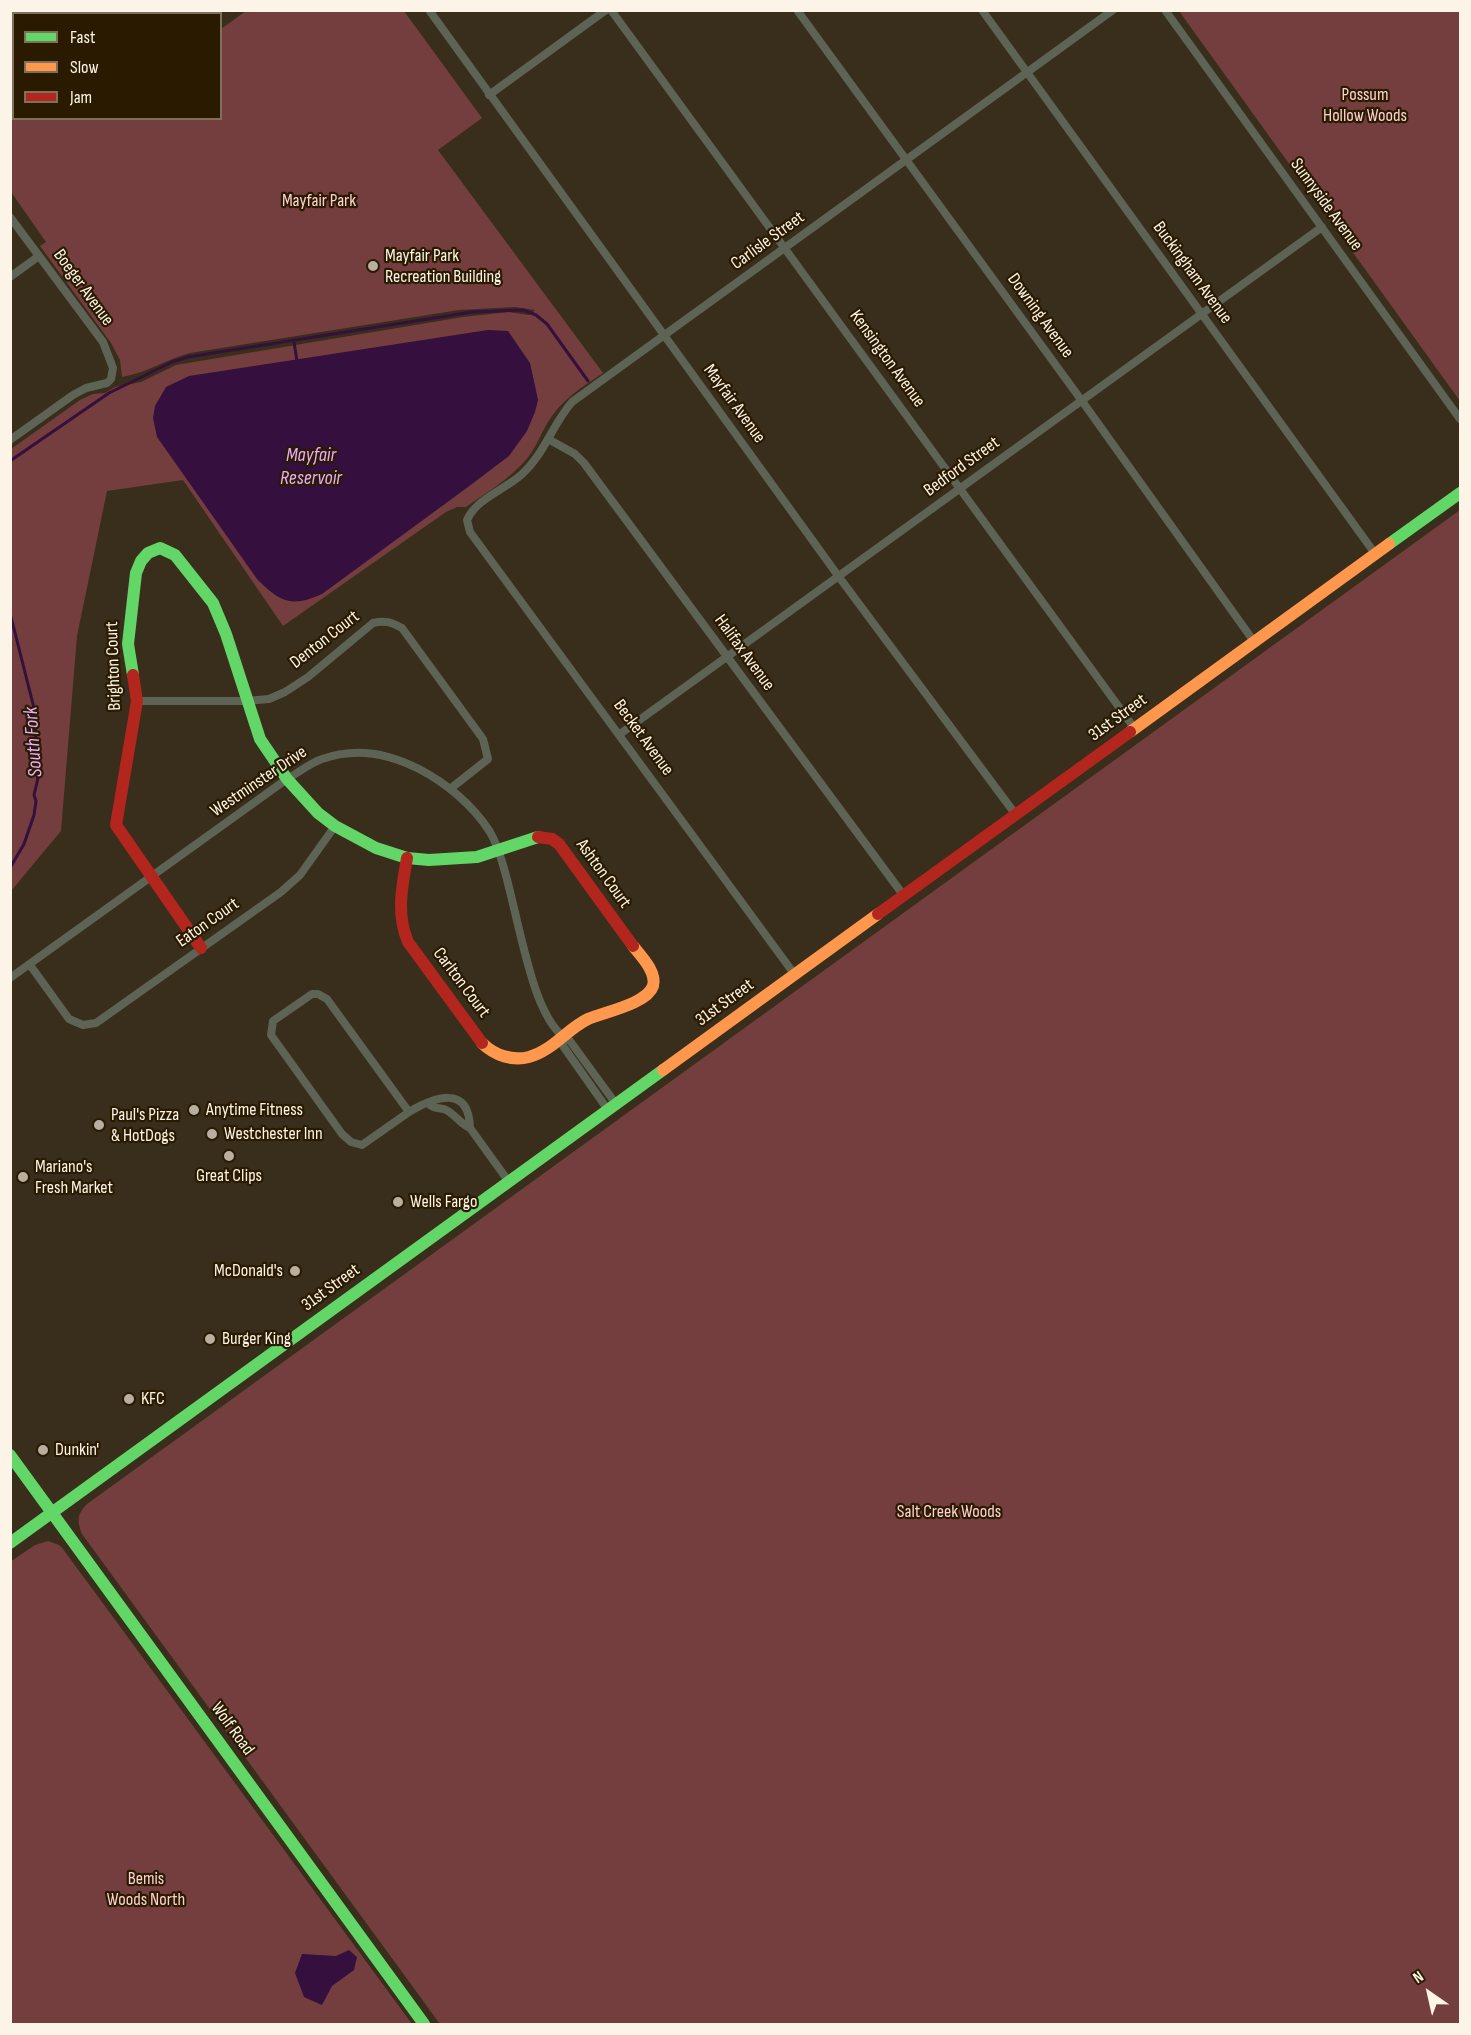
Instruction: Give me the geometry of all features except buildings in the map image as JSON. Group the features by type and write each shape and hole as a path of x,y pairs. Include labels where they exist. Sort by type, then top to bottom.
{"main road":[{"name":"31st Street","path":"10,1543 1461,493"},
{"name":"Brighton Court","path":"201,948 116,825 136,701 128,644 132,597 136,573 141,561 148,553 160,548 175,555 213,603 226,634 246,701"},
{"name":"Ashton Court","path":"246,701 260,739 287,779 318,813 335,826 376,848 407,858 458,860 498,852 538,837 552,839 559,844 653,975 652,988 644,997 588,1020 561,1036"},
{"name":"Carlton Court","path":"407,858 400,895 400,925 403,933 486,1048 511,1058 531,1056 561,1036"},
{"name":"Wolf Road","path":"10,1455 424,2025"}],"street":[{"name":"Mayfair Avenue","path":"429,10 838,577 1016,815"},
{"path":"489,95 606,10"},
{"name":"Kensington Avenue","path":"611,10 1135,729"},
{"name":"Downing Avenue","path":"797,10 1256,643"},
{"name":"Buckingham Avenue","path":"982,10 1376,555"},
{"name":"Carlisle Street","path":"467,520 474,508 520,476 537,457 557,419 572,402 1113,10"},
{"name":"Sunnyside Avenue","path":"1165,10 1461,419"},
{"name":"Boeger Avenue","path":"10,217 106,349 113,368 111,379 107,383 86,388 73,395 10,440"},
{"name":"Bedford Street","path":"620,734 1322,227"},
{"path":"10,277 39,256"},
{"name":"Halifax Avenue","path":"548,439 574,454 584,463 904,896"},
{"name":"Becket Avenue","path":"467,520 470,532 795,975"},
{"name":"Denton Court","path":"136,701 269,699 308,677 373,623 392,622 402,628 483,739 488,759 450,789"},
{"name":"Westminster Drive","path":"10,978 287,779 321,759 353,752 380,754 405,762 450,789 477,815 490,833 512,897 531,977 545,1011 561,1036 563,1046 612,1107"},
{"name":"Eaton Court","path":"30,965 69,1019 83,1025 96,1023 281,892 306,867 335,826"},
{"path":"409,1112 323,996 318,994 307,996 273,1021 270,1030 274,1040 342,1134 351,1142 362,1145 372,1140 409,1112 434,1100 445,1097 457,1099 465,1106 470,1128 509,1182"},
{"path":"429,1104 432,1108 448,1111 463,1125 470,1128"}],"green space":[{"path":"206,10 207,12 96,12"},
{"name":"Mayfair Park","path":"246,11 404,11 482,118 438,150 603,373 572,394 559,407 529,457 504,480 466,507 457,507 446,512 283,626 183,480 107,491 77,636 61,831 11,891 11,449 80,400 93,394 105,393 115,387 141,382 176,365 463,317 508,312 529,315 535,310 515,307 459,310 190,353 122,377 120,360 111,343 40,246 46,242 11,192 11,73 12,120 222,120 222,28"},
{"name":"Possum Hollow Woods","path":"1179,11 1460,11 1460,401"},
{"name":"Salt Creek Woods","path":"1460,510 1460,2024 440,2024 82,1534 79,1525 81,1511 87,1504"},
{"name":"Bemis Woods North","path":"48,1541 63,1549 412,2024 11,2024 10,1562 35,1545"}],"water":[{"name":"Mayfair Reservoir","path":"488,330 508,331 530,363 538,400 527,431 509,456 468,487 322,594 302,601 280,598 257,579 157,437 153,418 155,406 166,387 189,376"},
{"path":"349,1950 357,1957 354,1970 332,1986 322,2005 304,1997 295,1973 302,1954 336,1956"}],"waterway":[{"path":"10,461 109,393 172,362 188,357 472,312 523,310 536,315 547,324 588,381"},
{"path":"294,342 297,361"},
{"name":"South Fork","path":"10,613 34,708 38,778 34,795 36,801 34,815 24,844 10,868"}],"traffic: fast":[{"path":"1389,544 1460,493"},
{"path":"133,675 128,644 136,573 141,561 148,553 160,548 175,555 213,603 226,634 260,739 287,779 318,813 335,826 376,848 407,858 429,860 477,857 538,837"},
{"path":"10,1543 663,1070"},
{"path":"10,1455 424,2024"}],"traffic: slow":[{"path":"1130,732 1389,544"},
{"path":"663,1070 878,914"},
{"path":"482,1043 504,1056 529,1057 545,1050 588,1019 643,998 653,986 653,975 633,946"}],"traffic: jam":[{"path":"133,675 137,701 116,825 201,948"},
{"path":"878,914 1130,732"},
{"path":"538,837 552,839 559,844 633,946"},
{"path":"407,858 401,911 408,942 482,1043"}],"place":[{"name":"Mayfair Park Recreation Building","path":"373,266"},
{"name":"Anytime Fitness","path":"194,1110"},
{"name":"Paul's Pizza & HotDogs","path":"99,1125"},
{"name":"Westchester Inn","path":"212,1134"},
{"name":"Great Clips","path":"229,1156"},
{"name":"Mariano's Fresh Market","path":"23,1177"},
{"name":"Wells Fargo","path":"398,1202"},
{"name":"McDonald's","path":"295,1271"},
{"name":"Burger King","path":"210,1339"},
{"name":"KFC","path":"129,1399"},
{"name":"Dunkin'","path":"43,1450"}]}
